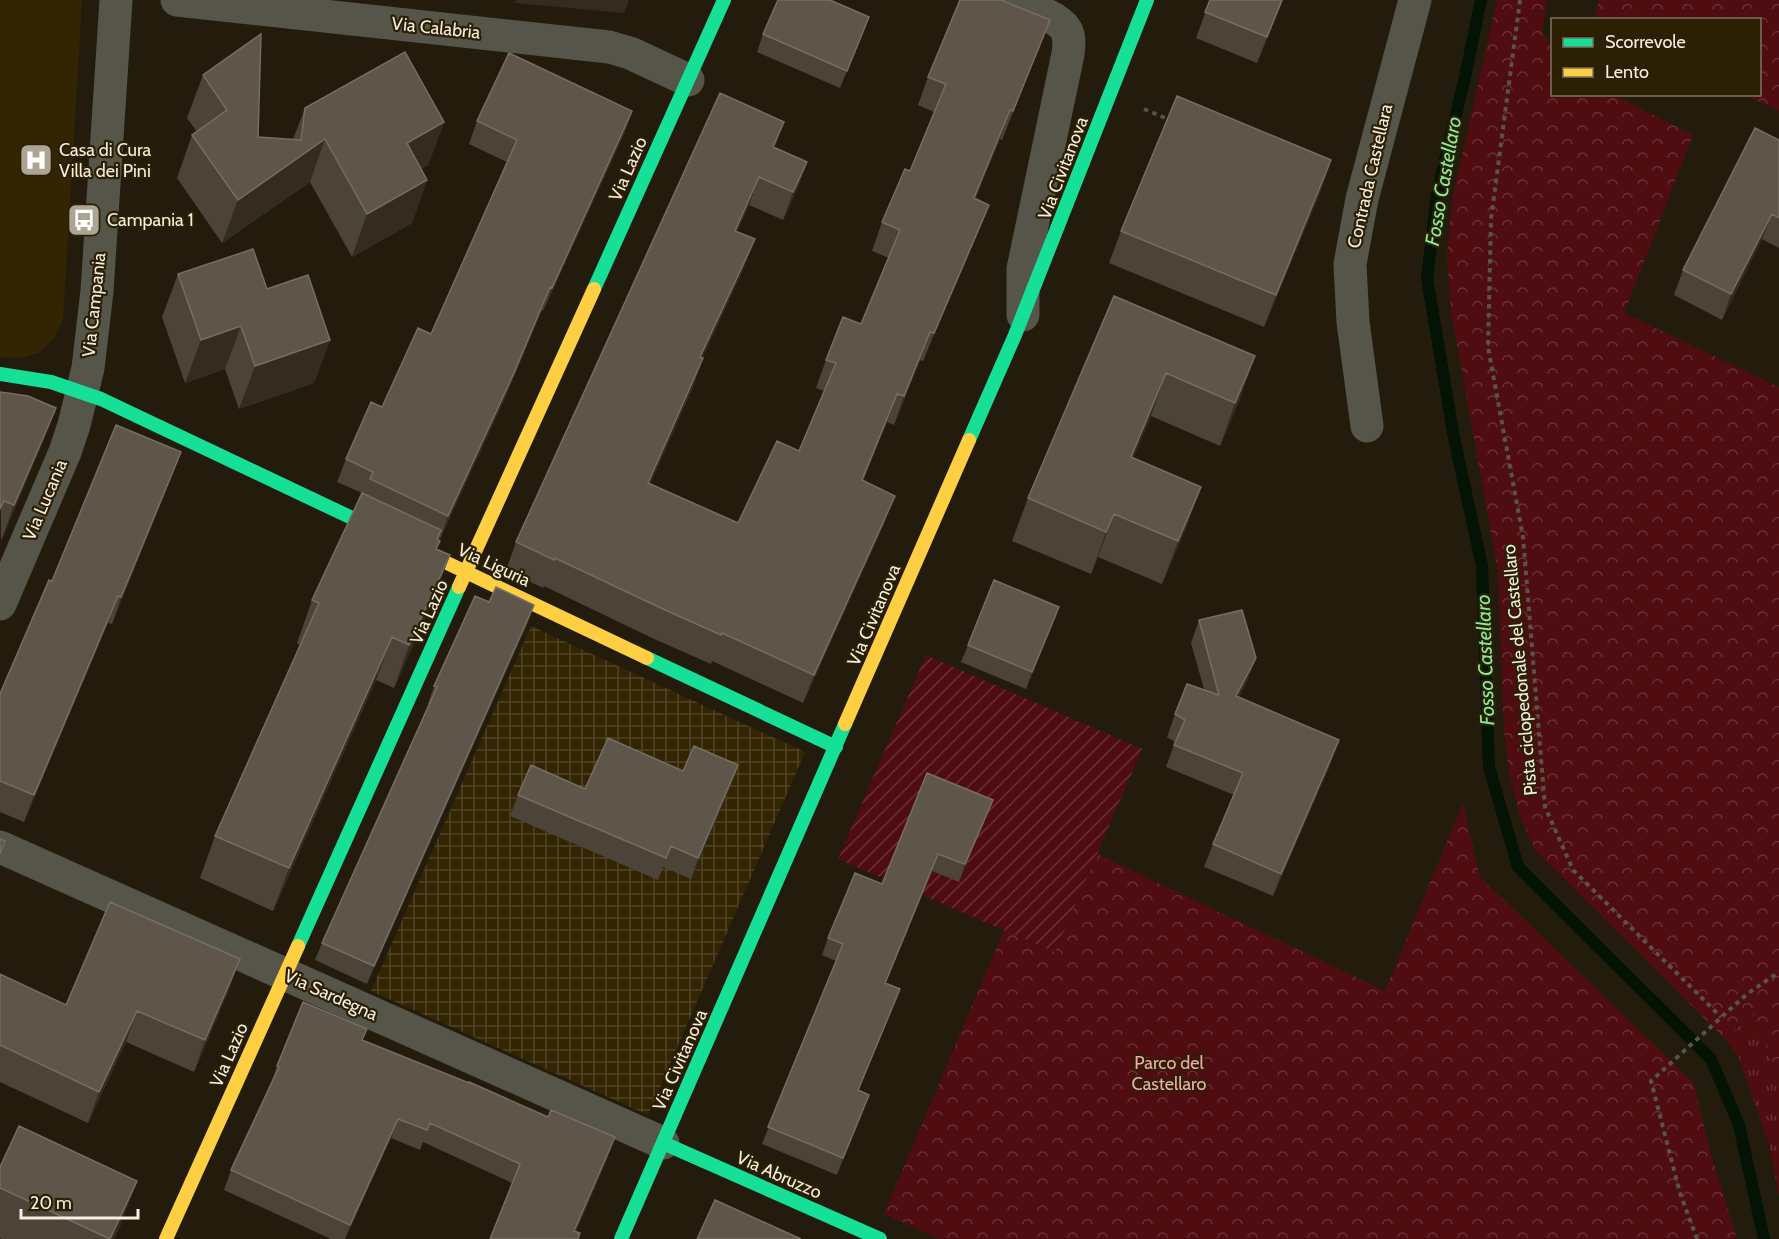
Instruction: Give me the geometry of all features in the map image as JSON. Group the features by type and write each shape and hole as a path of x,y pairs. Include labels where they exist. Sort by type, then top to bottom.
{"street":[{"name":"Via Campania","path":"83,394 98,291 116,0"},
{"name":"Via Calabria","path":"177,0 609,46 630,53 688,80"},
{"name":"Via Lazio","path":"166,1239 724,0"},
{"path":"1006,0 1059,22 1066,30 1069,41 1023,269 1023,317"},
{"name":"Via Civitanova","path":"621,1239 1023,317 1147,0"},
{"name":"Contrada Castellara","path":"1367,426 1353,322 1350,264 1362,199 1415,0"},
{"path":"1043,174 1047,183 1055,190 1071,196"},
{"path":"0,374 18,375 83,394 121,409 402,542"},
{"name":"Via Lucania","path":"0,604 65,452 83,394"},
{"name":"Via Liguria","path":"434,557 836,747"},
{"name":"Via Sardegna","path":"0,847 663,1143"},
{"name":"Via Abruzzo","path":"663,1143 880,1239"}],"path":[{"name":"Pista ciclopedonale del Castellaro","path":"1520,0 1491,219 1488,347 1523,537 1545,807 1574,870 1720,1017"},
{"path":"1137,107 1177,123"},
{"path":"1697,1239 1680,1193 1651,1081 1747,994 1779,972"}],"shaded area":[{"name":"Casa di Cura Villa dei Pini","path":"0,0 82,0 63,320 55,337 41,352 22,358 0,357"},
{"path":"531,626 805,752 648,1115 371,991"}],"green space":[{"path":"1497,0 1547,0 1542,32 1551,46 1551,96 1615,96 1693,135 1624,313 1779,387 1779,1079 1753,1013 1725,1039 1535,850 1520,816 1509,771 1504,731 1498,571 1451,311 1447,257 1452,201"},
{"path":"1599,0 1779,0 1779,111 1747,96 1761,96 1761,18 1595,18"},
{"path":"926,655 1142,749 1055,952 838,859"},
{"name":"Parco del Castellaro","path":"1463,803 1480,877 1693,1082 1711,1154 1737,1239 940,1239 884,1214 1004,930 1055,952 1097,854 1385,991"},
{"path":"1753,1013 1779,1079 1779,1196 1769,1144 1738,1056 1725,1039"}],"building":[{"path":"778,0 830,0 869,17 847,71 763,34"},
{"path":"960,0 1001,0 1050,20 974,198 989,205 934,333 930,332 904,396 897,394 862,480 895,496 814,675 516,542 720,93 784,122 773,147 807,162 793,192 759,177 735,231 755,239 700,357 703,358 648,483 738,523 777,441 799,451 836,363 826,360 843,317 861,324 900,230 882,222 905,169 910,171 946,84 928,77"},
{"path":"1210,0 1282,0 1267,37 1205,12"},
{"path":"261,34 258,137 301,140 305,108 405,52 444,122 407,143 427,180 367,214 325,139 238,200 192,135 227,110 203,75"},
{"path":"509,53 632,111 552,288 550,287 514,373 448,516 370,479 373,472 346,459 371,402 382,407 418,328 431,334 517,140 477,121"},
{"path":"1177,96 1331,160 1276,295 1121,231"},
{"path":"1755,128 1779,140 1779,218 1772,214 1731,294 1683,270"},
{"path":"253,249 267,289 308,275 330,340 255,366 241,326 201,340 178,274"},
{"path":"1114,296 1255,356 1235,403 1166,373 1131,457 1201,487 1178,541 1114,514 1106,532 1028,498"},
{"path":"0,392 28,396 56,408 14,505 4,501 0,509"},
{"path":"116,425 181,452 121,597 118,596 34,795 0,781 0,694 49,580 52,581"},
{"path":"362,493 441,530 437,539 440,541 436,549 450,555 409,645 392,637 289,868 215,836 319,603 312,600"},
{"path":"994,580 1059,607 1032,672 968,645"},
{"path":"496,587 534,605 374,966 322,943 437,687 434,686 475,596 489,602"},
{"path":"1242,610 1256,658 1236,696 1339,740 1281,874 1213,844 1243,773 1174,745 1185,720 1175,714 1187,684 1219,695 1199,620"},
{"path":"608,738 683,771 694,746 738,765 698,858 671,846 666,858 518,795 531,765 585,789"},
{"path":"927,773 993,800 965,864 938,854 885,983 900,989 858,1090 869,1095 843,1158 768,1127 843,944 828,938 855,873 882,884"},
{"path":"0,839 5,841 0,854"},
{"path":"110,902 240,959 205,1040 137,1011 99,1092 0,1045 0,974 66,1005"},
{"path":"303,1002 367,1029 362,1040 469,1082 548,1117 551,1110 615,1137 574,1231 580,1233 578,1239 490,1239 520,1164 430,1123 427,1130 398,1119 350,1225 231,1170 279,1067 277,1066"},
{"path":"19,1126 137,1181 110,1239 0,1188 0,1167"},
{"path":"715,1200 801,1239 697,1239"}],"waterway":[{"name":"Fosso Castellaro","path":"1481,0 1437,194 1427,278 1454,438 1482,566 1489,767 1518,867 1711,1059 1739,1125 1764,1239"}],"traffic: fast":[{"path":"594,289 724,0"},
{"path":"969,440 1015,335 1147,0"},
{"path":"0,374 51,382 101,399 390,536"},
{"path":"298,946 459,587"},
{"path":"647,658 836,747"},
{"path":"621,1239 845,724"},
{"path":"663,1143 880,1239"}],"traffic: slow":[{"path":"459,587 594,289"},
{"path":"845,724 969,440"},
{"path":"447,563 647,658"},
{"path":"166,1239 298,946"}],"place":[{"name":"Casa di Cura Villa dei Pini","path":"36,160"},
{"name":"Campania 1","path":"84,220"}]}
